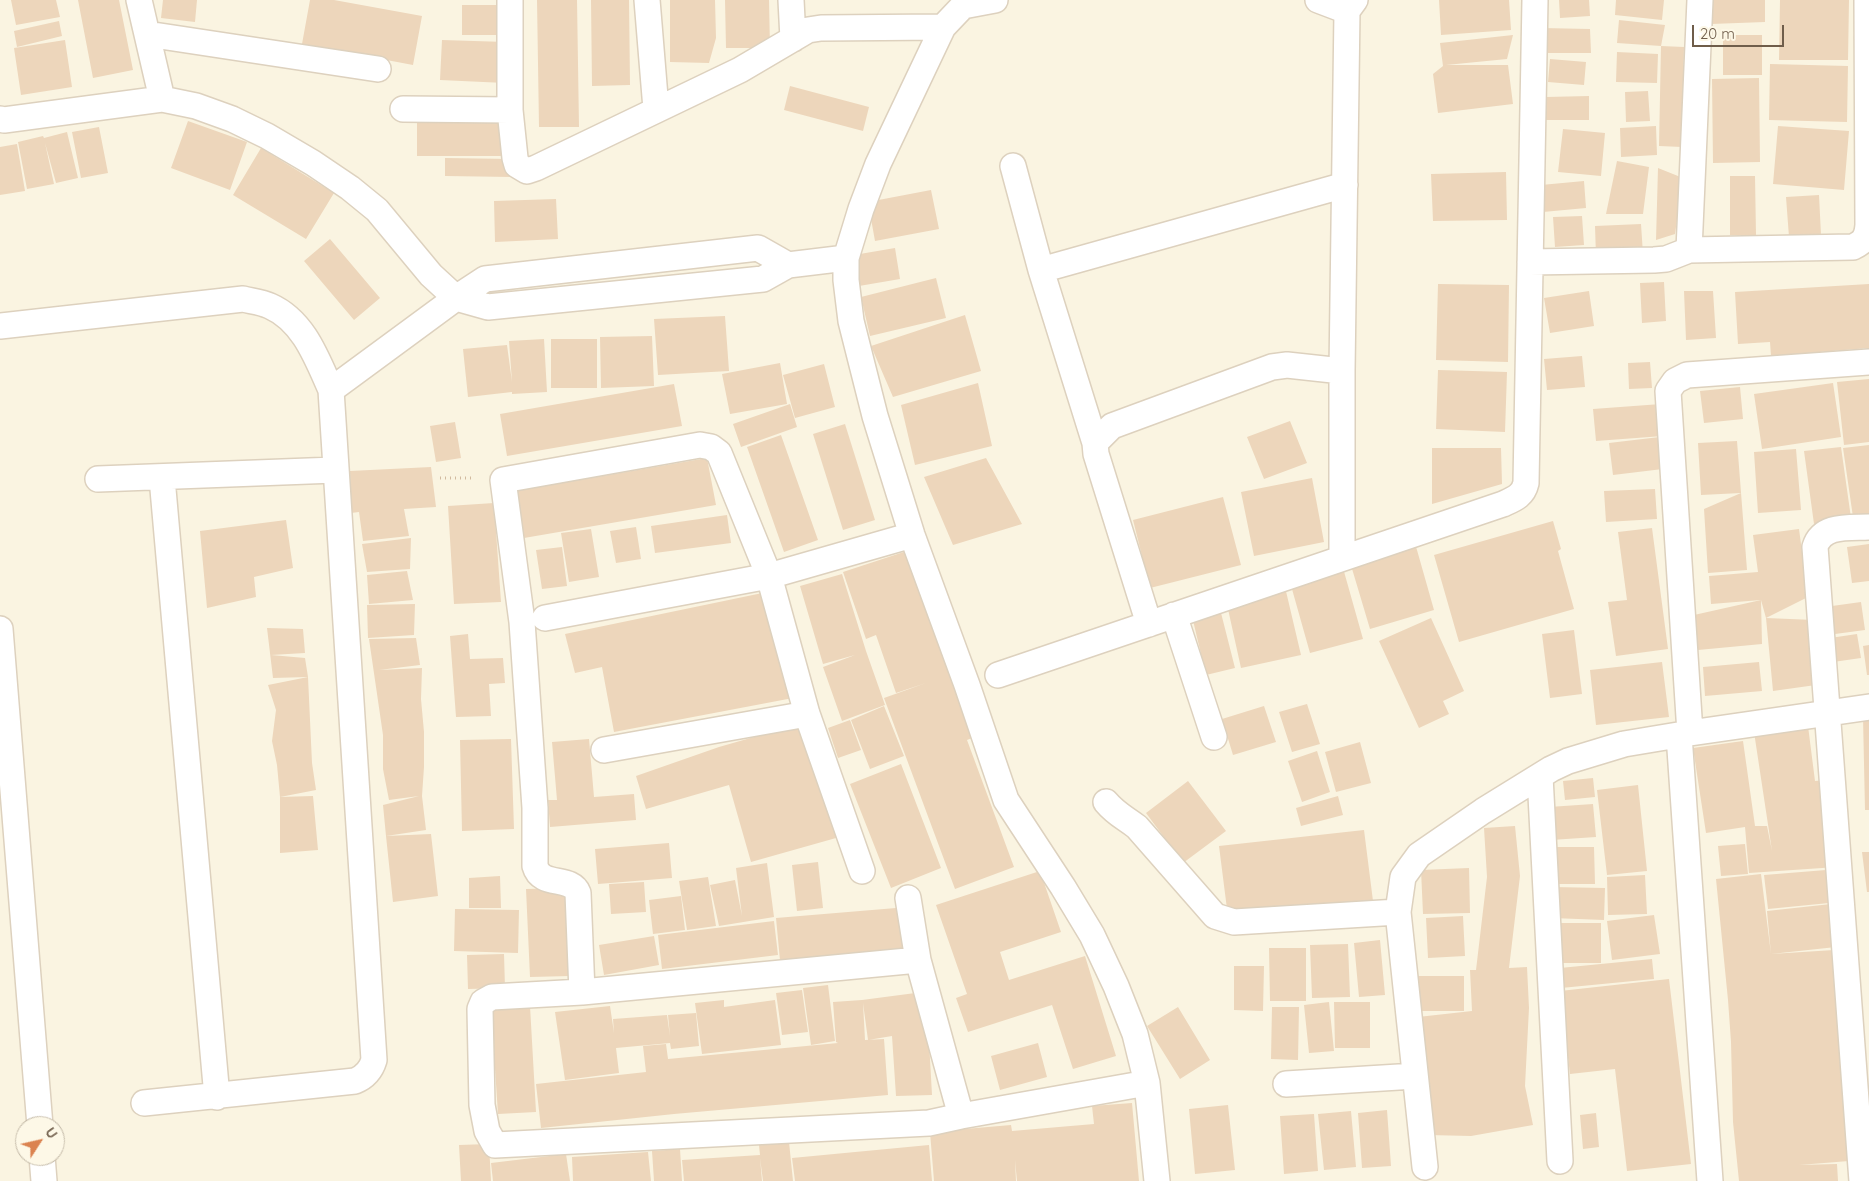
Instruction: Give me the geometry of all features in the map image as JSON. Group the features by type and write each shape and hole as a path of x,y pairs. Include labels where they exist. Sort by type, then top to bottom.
{"street":[{"path":"139,0 162,99"},
{"path":"510,0 510,110 515,158 517,165 527,170 536,168 740,70 808,30 821,28 943,27"},
{"path":"647,0 656,109"},
{"path":"791,0 793,40"},
{"path":"995,0 963,3 943,27 878,164 861,209 846,258 846,280 851,321 875,416 912,535 967,685 1006,800 1092,935 1116,986 1135,1034 1147,1083 1157,1181"},
{"path":"1318,0 1351,5 1345,185 1342,371 1342,558"},
{"path":"998,675 1503,504 1519,496 1524,490 1526,484 1535,0"},
{"path":"1689,250 1700,0"},
{"path":"1530,262 1654,260 1666,259 1689,250 1852,247 1862,243 1867,236 1868,215 1867,0"},
{"path":"147,34 378,69"},
{"path":"0,118 4,120 162,99 196,106 232,119 297,154 350,188 377,210 431,275 456,298 488,307 763,278 788,265 846,258"},
{"path":"403,109 510,110"},
{"path":"1013,166 1041,270 1149,624"},
{"path":"1041,270 1345,185"},
{"path":"331,390 456,298"},
{"path":"0,326 243,299 270,306 289,319 306,337 331,390 374,1060 363,1078 355,1081 144,1104"},
{"path":"1710,1181 1668,391 1675,381 1688,375 1869,362"},
{"path":"1095,443 1112,426 1272,368 1287,365 1342,371"},
{"path":"582,992 578,893 573,886 544,878 537,871 536,866 522,622 503,480 700,445 707,446 719,453 769,576 807,714 862,871"},
{"path":"98,479 335,470"},
{"path":"162,478 217,1097"},
{"path":"1862,1181 1815,547 1822,534 1827,532 1869,527"},
{"path":"545,618 769,576 912,535"},
{"path":"1174,615 1214,737"},
{"path":"0,629 39,1116"},
{"path":"1425,1167 1398,912 1404,877 1419,855 1483,811 1568,761 1624,744 1869,707"},
{"path":"604,750 807,714"},
{"path":"1540,776 1560,1162"},
{"path":"1106,802 1116,814 1126,818 1137,827 1215,916 1224,920 1234,922 1398,912"},
{"path":"908,898 918,960 961,1116"},
{"path":"918,960 582,992 492,997 483,1002 480,1009 482,1105 486,1131 495,1144 929,1123 1147,1083"},
{"path":"1286,1084 1415,1076"},
{"path":"43,1166 44,1181"}],"path":[{"path":"440,478 503,480"}],"building":[{"path":"11,0 56,0 60,17 16,25"},
{"path":"78,0 119,0 133,70 93,78"},
{"path":"163,0 197,0 195,22 161,18"},
{"path":"310,0 334,0 422,16 413,65 302,44"},
{"path":"537,0 577,0 579,127 539,127"},
{"path":"591,0 629,0 630,85 592,86"},
{"path":"670,0 715,0 716,38 709,63 670,62"},
{"path":"725,0 769,0 770,48 726,48"},
{"path":"1439,0 1509,0 1511,30 1441,35"},
{"path":"1559,0 1589,0 1590,16 1560,18"},
{"path":"1616,0 1664,0 1662,20 1615,15"},
{"path":"1710,0 1765,0 1765,22 1711,24"},
{"path":"1780,0 1849,0 1848,60 1779,60"},
{"path":"462,5 498,5 498,35 462,35"},
{"path":"1619,20 1665,25 1661,46 1617,43"},
{"path":"59,21 62,36 17,47 14,31"},
{"path":"1542,28 1590,29 1591,53 1542,53"},
{"path":"1513,35 1507,59 1446,65 1508,65 1513,104 1438,113 1433,74 1443,66 1440,43"},
{"path":"1723,35 1762,35 1762,75 1723,75"},
{"path":"65,40 72,87 21,95 14,48"},
{"path":"442,40 506,42 505,83 440,80"},
{"path":"1661,46 1684,47 1682,147 1659,146"},
{"path":"1617,52 1658,54 1657,83 1616,82"},
{"path":"1550,59 1586,62 1584,85 1548,82"},
{"path":"1770,64 1848,66 1847,122 1769,120"},
{"path":"1759,78 1760,162 1713,163 1712,79"},
{"path":"790,86 869,107 863,131 784,110"},
{"path":"1648,91 1650,121 1626,122 1625,92"},
{"path":"1589,96 1589,120 1546,120 1546,97"},
{"path":"188,121 247,142 230,190 171,168"},
{"path":"417,122 508,123 508,156 417,156"},
{"path":"1656,126 1657,155 1621,157 1620,128"},
{"path":"1778,126 1849,131 1844,190 1773,184"},
{"path":"99,127 108,173 81,178 72,132"},
{"path":"1563,129 1605,133 1601,176 1558,172"},
{"path":"67,132 78,178 56,183 45,143 54,184 27,189 18,142"},
{"path":"17,144 25,191 0,195 0,147"},
{"path":"261,148 334,193 306,239 233,195"},
{"path":"445,158 512,159 512,177 445,176"},
{"path":"1617,161 1649,167 1643,214 1606,214"},
{"path":"1658,168 1683,178 1675,234 1656,240"},
{"path":"1506,172 1507,220 1433,221 1431,174"},
{"path":"1730,176 1755,176 1756,235 1730,235"},
{"path":"1584,181 1586,208 1543,212 1541,185"},
{"path":"931,190 939,229 875,241 868,202"},
{"path":"1819,195 1821,235 1789,237 1786,197"},
{"path":"556,199 558,239 495,242 494,201"},
{"path":"1582,216 1584,245 1555,247 1553,217"},
{"path":"1641,224 1643,254 1596,256 1595,226"},
{"path":"330,239 380,298 354,320 304,261"},
{"path":"895,248 900,279 859,286 854,255"},
{"path":"936,278 946,318 870,336 861,297"},
{"path":"1664,282 1666,321 1642,323 1640,283"},
{"path":"1438,284 1509,285 1508,362 1436,360"},
{"path":"1869,284 1869,348 1771,356 1770,342 1738,344 1735,292"},
{"path":"1589,291 1594,326 1550,333 1544,298"},
{"path":"1684,291 1713,291 1716,338 1686,340"},
{"path":"965,315 981,371 893,397 871,346"},
{"path":"725,316 729,371 658,375 654,319"},
{"path":"652,336 654,386 601,388 600,337"},
{"path":"544,339 547,392 512,394 512,392 468,397 463,349 507,345 512,382 509,341"},
{"path":"551,339 597,339 597,388 551,388"},
{"path":"1582,356 1585,387 1547,390 1544,359"},
{"path":"1650,362 1652,388 1629,389 1628,363"},
{"path":"780,363 787,404 730,414 722,374"},
{"path":"824,364 835,407 795,418 783,375"},
{"path":"1438,370 1507,372 1505,432 1436,429"},
{"path":"1869,379 1869,442 1844,445 1837,382"},
{"path":"978,383 992,446 915,465 901,405"},
{"path":"1833,383 1841,437 1762,449 1754,394"},
{"path":"674,384 682,426 507,456 500,414"},
{"path":"1740,387 1743,419 1704,423 1700,391"},
{"path":"790,404 797,427 741,447 733,424"},
{"path":"1661,404 1663,436 1596,441 1593,409"},
{"path":"1290,421 1307,463 1264,479 1247,437"},
{"path":"455,422 461,458 436,462 430,426"},
{"path":"845,424 875,520 843,530 813,434"},
{"path":"781,435 818,540 784,552 747,447"},
{"path":"1668,436 1671,468 1613,475 1609,443"},
{"path":"1737,441 1747,570 1708,573 1704,509 1741,493 1701,495 1698,443"},
{"path":"1869,445 1869,515 1853,517 1843,448"},
{"path":"1841,447 1851,518 1814,524 1804,451"},
{"path":"1432,448 1501,448 1502,484 1432,504"},
{"path":"1796,449 1801,510 1758,513 1754,452"},
{"path":"707,458 716,505 524,538 515,491"},
{"path":"986,458 1022,524 953,545 924,477"},
{"path":"431,467 436,507 404,509 409,536 363,541 359,512 351,513 350,471"},
{"path":"1312,478 1324,542 1254,556 1241,492"},
{"path":"1655,489 1657,519 1606,522 1604,491"},
{"path":"1223,497 1241,565 1150,588 1133,520"},
{"path":"494,503 501,602 454,604 448,506"},
{"path":"727,515 731,543 655,553 651,526"},
{"path":"286,520 293,568 254,577 256,597 207,608 200,531"},
{"path":"1553,521 1561,549 1558,551 1574,609 1459,642 1434,555"},
{"path":"636,527 641,559 616,563 610,531"},
{"path":"1652,528 1668,649 1616,656 1608,602 1627,600 1618,532"},
{"path":"591,529 599,577 569,582 561,533"},
{"path":"1799,529 1808,597 1766,618 1761,600 1711,604 1709,576 1758,572 1753,535"},
{"path":"411,538 410,569 367,572 362,544"},
{"path":"1415,543 1434,610 1370,629 1350,562"},
{"path":"1869,544 1869,581 1852,583 1847,547"},
{"path":"562,547 567,586 542,589 536,550"},
{"path":"916,548 982,734 967,740 1014,867 955,889 884,698 926,683 896,693 876,635 866,639 843,572"},
{"path":"1343,568 1363,639 1310,653 1290,582"},
{"path":"407,571 413,600 369,604 367,575"},
{"path":"842,574 885,705 842,721 823,667 855,655 823,664 800,586"},
{"path":"1285,587 1301,655 1241,668 1226,600"},
{"path":"772,591 793,698 614,732 602,667 575,673 565,634"},
{"path":"1761,600 1762,644 1698,650 1694,615"},
{"path":"1861,602 1865,630 1835,634 1832,606"},
{"path":"415,604 414,635 368,638 367,605"},
{"path":"1219,605 1235,668 1206,675 1191,612"},
{"path":"1431,618 1464,691 1443,701 1449,714 1419,728 1379,641"},
{"path":"1766,618 1814,620 1823,684 1773,691"},
{"path":"267,628 303,629 305,653 271,655 305,658 308,677 273,678"},
{"path":"1574,630 1582,694 1550,698 1542,634"},
{"path":"468,634 470,659 503,658 505,683 489,684 491,716 456,717 450,636"},
{"path":"1857,634 1861,658 1833,662 1830,638"},
{"path":"416,638 420,665 379,670 422,668 421,699 424,732 424,767 422,796 426,830 386,836 383,805 419,796 389,800 383,769 383,735 369,639"},
{"path":"1869,645 1869,675 1867,675 1863,646"},
{"path":"1662,662 1669,717 1596,725 1590,670"},
{"path":"1759,662 1762,691 1705,696 1703,667"},
{"path":"308,677 312,763 316,790 280,797 277,765 272,741 276,710 268,685"},
{"path":"1307,704 1320,744 1292,752 1279,712"},
{"path":"884,706 904,756 870,769 851,720"},
{"path":"1264,706 1276,742 1233,755 1222,719"},
{"path":"1863,717 1869,717 1869,810 1865,810"},
{"path":"850,720 861,750 838,758 828,728"},
{"path":"803,723 836,838 751,862 729,785 646,809 636,776 719,747"},
{"path":"1808,726 1815,781 1826,780 1837,867 1749,873 1745,827 1706,833 1693,748 1743,741 1755,826 1767,826 1772,851 1754,732"},
{"path":"511,739 514,829 462,831 460,740"},
{"path":"589,739 594,797 634,794 636,820 550,827 548,800 557,800 552,742"},
{"path":"1360,742 1371,783 1336,792 1325,752"},
{"path":"1317,751 1330,792 1302,802 1288,761"},
{"path":"901,764 941,868 891,888 850,784"},
{"path":"1593,778 1595,797 1565,800 1563,781"},
{"path":"1188,781 1226,831 1183,863 1146,813"},
{"path":"1638,785 1647,871 1607,875 1597,790"},
{"path":"313,796 318,850 280,853 280,797"},
{"path":"1338,796 1343,815 1301,826 1296,808"},
{"path":"1593,804 1596,837 1551,840 1549,807"},
{"path":"1515,826 1520,876 1509,968 1527,967 1529,1008 1525,1086 1533,1125 1471,1136 1428,1135 1418,1017 1472,1011 1470,970 1476,970 1487,877 1484,828"},
{"path":"1364,830 1373,901 1228,917 1219,846"},
{"path":"431,834 438,896 393,902 386,836"},
{"path":"669,843 672,878 598,884 595,849"},
{"path":"1745,844 1748,874 1721,876 1718,846"},
{"path":"1551,847 1594,847 1595,884 1552,884"},
{"path":"1862,852 1869,852 1869,892 1867,892"},
{"path":"818,862 823,908 797,911 792,865"},
{"path":"767,863 774,917 719,926 710,885 735,880 742,916 736,868"},
{"path":"1469,868 1470,913 1423,914 1421,870"},
{"path":"1826,870 1829,903 1768,909 1764,875"},
{"path":"1040,871 1061,932 1000,952 1009,980 1085,956 1116,1056 1073,1069 1052,1005 968,1032 956,998 967,994 936,905"},
{"path":"1761,874 1771,954 1834,950 1849,1161 1799,1165 1837,1164 1838,1181 1739,1181 1733,1122 1728,1000 1716,879"},
{"path":"1645,875 1647,914 1608,915 1607,877"},
{"path":"500,876 501,908 469,908 469,878"},
{"path":"708,877 716,926 687,930 679,881"},
{"path":"644,882 646,912 611,914 609,884"},
{"path":"1552,887 1605,888 1604,920 1552,918"},
{"path":"566,888 570,976 530,977 526,889"},
{"path":"681,896 685,930 653,934 649,900"},
{"path":"1831,904 1836,947 1771,954 1767,911"},
{"path":"908,907 912,952 781,971 776,918"},
{"path":"455,909 519,910 518,953 454,951"},
{"path":"1654,915 1660,954 1612,960 1607,921"},
{"path":"1463,916 1465,956 1428,958 1426,918"},
{"path":"774,921 778,955 662,969 658,935"},
{"path":"1559,923 1601,923 1601,963 1559,963"},
{"path":"654,936 659,965 604,975 599,945"},
{"path":"1380,940 1385,995 1359,997 1354,943"},
{"path":"1348,944 1350,997 1312,998 1310,945"},
{"path":"1269,948 1306,948 1306,1001 1270,1001"},
{"path":"504,954 505,988 468,989 467,955"},
{"path":"1652,959 1654,979 1561,988 1560,968"},
{"path":"1234,966 1264,966 1263,1011 1234,1010"},
{"path":"1416,976 1464,976 1464,1011 1416,1011"},
{"path":"1669,979 1691,1164 1627,1171 1615,1069 1570,1074 1560,991"},
{"path":"828,985 835,1041 811,1045 803,988"},
{"path":"802,990 808,1032 782,1035 776,993"},
{"path":"923,992 929,1041 932,1095 896,1096 892,1036 869,1040 884,1039 888,1095 541,1128 536,1084 646,1072 643,1046 666,1044 668,1059 838,1043 836,1042 833,1002","holes":["863,1003 868,1040 865,1040"]},
{"path":"724,1000 724,1007 775,1000 781,1045 702,1054 695,1003"},
{"path":"1329,1002 1334,1051 1309,1053 1304,1005"},
{"path":"1334,1002 1370,1002 1370,1048 1335,1048"},
{"path":"530,1006 536,1112 498,1114 491,1008"},
{"path":"610,1006 614,1033 613,1019 667,1015 670,1036 668,1015 696,1013 699,1046 671,1049 670,1043 616,1048 619,1073 565,1080 555,1012"},
{"path":"1178,1007 1210,1060 1180,1079 1147,1026"},
{"path":"1272,1007 1299,1007 1298,1060 1271,1059"},
{"path":"1038,1043 1047,1077 1000,1090 991,1056"},
{"path":"1132,1103 1139,1181 1017,1181 1015,1160 1016,1181 934,1181 930,1132 1011,1125 1012,1131 1094,1124 1092,1106"},
{"path":"1228,1105 1235,1170 1195,1174 1189,1109"},
{"path":"1387,1110 1391,1166 1362,1168 1358,1113"},
{"path":"1351,1111 1356,1167 1324,1170 1318,1114"},
{"path":"1596,1113 1599,1147 1583,1149 1580,1115"},
{"path":"1314,1114 1318,1171 1284,1174 1280,1116"},
{"path":"789,1142 793,1181 763,1181 760,1158 762,1181 684,1181 682,1160 760,1155 759,1145"},
{"path":"489,1144 491,1181 461,1181 459,1145"},
{"path":"929,1145 932,1181 795,1181 792,1158"},
{"path":"680,1149 682,1181 654,1181 652,1151"},
{"path":"648,1152 651,1181 573,1181 572,1157"},
{"path":"566,1154 570,1181 493,1181 491,1163"}]}
